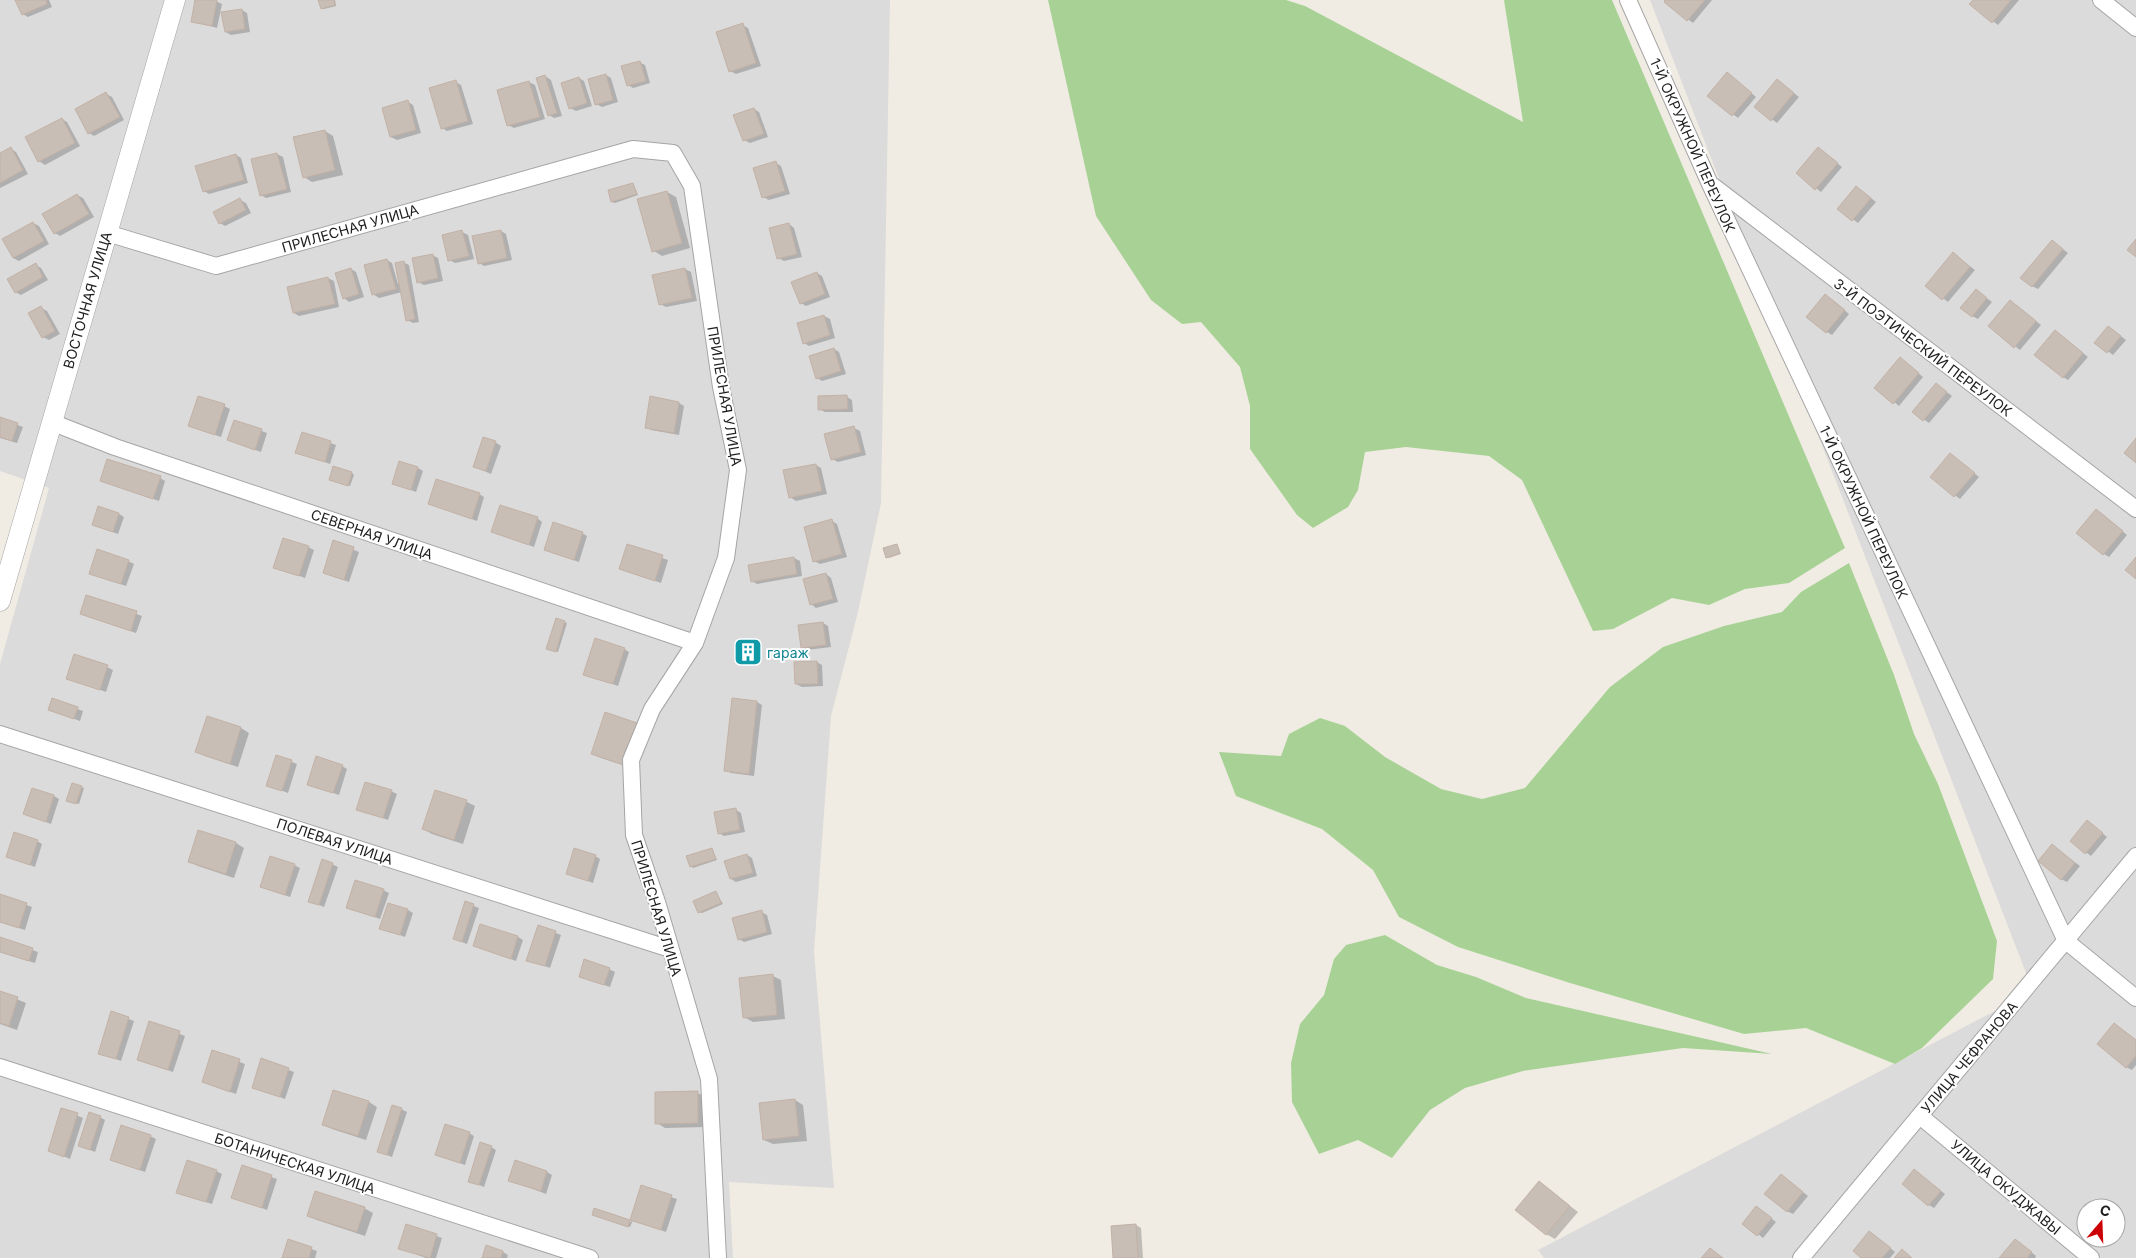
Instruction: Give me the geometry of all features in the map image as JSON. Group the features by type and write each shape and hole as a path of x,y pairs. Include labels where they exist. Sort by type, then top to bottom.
{"street":[{"name":"ВОСТОЧНАЯ УЛИЦА","path":"0,601 175,0"},
{"name":"1-Й ОКРУЖНОЙ ПЕРЕУЛОК","path":"1628,0 1710,184 2066,941 2136,998"},
{"path":"2101,0 2136,28"},
{"name":"ПРИЛЕСНАЯ УЛИЦА","path":"107,233 216,266 633,149 673,153 692,186 721,386 738,470 726,558 695,643 652,709 631,760 634,835 657,902 708,1079 718,1258"},
{"name":"3-Й ПОЭТИЧЕСКИЙ ПЕРЕУЛОК","path":"1710,184 2136,509"},
{"name":"СЕВЕРНАЯ УЛИЦА","path":"51,422 114,447 695,643"},
{"name":"ПОЛЕВАЯ УЛИЦА","path":"0,734 670,948"},
{"name":"УЛИЦА ЧЕФРАНОВА","path":"1801,1258 2136,856"},
{"name":"БОТАНИЧЕСКАЯ УЛИЦА","path":"0,1067 590,1258"},
{"name":"УЛИЦА ОКУДЖАВЫ","path":"1920,1116 2091,1258"}],"shaded area":[{"path":"0,0 890,0 881,503 858,612 831,716 814,952 834,1188 729,1182 733,1258 0,1258 0,664 49,488 0,471"},
{"path":"1650,0 2136,0 2136,1258 1544,1258 1538,1250 2033,991"}],"green space":[{"path":"1048,0 1286,0 1305,6 1523,122 1504,0 1612,0 1845,548 1789,583 1745,589 1709,605 1672,598 1613,629 1593,631 1522,480 1489,456 1406,447 1365,452 1358,490 1348,507 1313,528 1297,515 1250,449 1250,406 1240,367 1201,322 1182,324 1151,300 1096,216"},
{"path":"1849,563 1894,675 1914,734 1938,784 1997,941 1993,979 1922,1048 1895,1064 1806,1028 1744,1034 1570,983 1458,947 1399,917 1373,870 1322,829 1236,796 1219,752 1281,756 1289,734 1320,718 1345,726 1385,757 1441,789 1482,799 1525,788 1610,687 1663,647 1724,626 1782,612 1801,592"},
{"path":"1385,935 1437,965 1476,977 1526,998 1772,1054 1683,1048 1523,1071 1465,1088 1430,1110 1392,1158 1358,1140 1319,1154 1292,1102 1291,1063 1300,1024 1324,995 1334,959 1346,945"}],"building":[{"path":"15,0 46,0 47,4 22,15"},
{"path":"195,0 217,0 212,26 191,22"},
{"path":"318,0 334,0 335,5 321,9"},
{"path":"1665,0 1705,0 1687,21 1664,2"},
{"path":"1973,0 2011,0 1992,23 1969,4"},
{"path":"242,9 245,29 225,32 221,12"},
{"path":"743,23 756,63 729,72 716,32"},
{"path":"640,61 646,81 627,86 621,66"},
{"path":"1727,72 1752,93 1732,116 1707,96"},
{"path":"606,74 613,100 595,105 588,79"},
{"path":"545,75 557,113 548,116 536,78"},
{"path":"579,77 587,103 569,109 561,83"},
{"path":"1777,79 1794,93 1771,121 1754,107"},
{"path":"456,80 468,121 441,129 429,88"},
{"path":"529,81 540,117 507,126 497,90"},
{"path":"106,92 120,117 88,134 75,109"},
{"path":"408,100 416,130 390,137 382,108"},
{"path":"754,108 764,134 743,141 733,115"},
{"path":"62,118 75,143 38,162 25,137"},
{"path":"325,130 335,170 303,178 293,137"},
{"path":"11,147 23,170 0,183 0,153"},
{"path":"1818,147 1838,163 1815,190 1796,173"},
{"path":"277,153 287,189 260,196 251,159"},
{"path":"236,154 244,180 203,192 195,166"},
{"path":"776,161 785,191 762,198 753,168"},
{"path":"633,183 637,194 611,202 608,190"},
{"path":"1856,186 1871,198 1852,221 1837,209"},
{"path":"667,191 682,243 652,252 637,199"},
{"path":"77,194 89,214 54,234 42,214"},
{"path":"240,198 246,210 219,224 213,212"},
{"path":"33,222 44,241 13,258 2,239"},
{"path":"789,223 797,254 777,259 769,228"},
{"path":"462,230 469,256 448,261 442,235"},
{"path":"501,230 507,258 478,264 472,236"},
{"path":"2136,239 2136,257 2127,250"},
{"path":"2052,240 2063,249 2032,287 2020,278"},
{"path":"1953,252 1970,267 1942,300 1925,286"},
{"path":"433,254 438,278 417,283 412,258"},
{"path":"387,259 396,289 372,295 364,265"},
{"path":"404,261 415,319 406,321 395,263"},
{"path":"36,263 43,277 15,293 7,279"},
{"path":"351,268 359,294 343,299 335,273"},
{"path":"685,268 692,298 659,305 652,275"},
{"path":"817,272 825,294 800,304 791,282"},
{"path":"328,277 335,304 293,313 287,287"},
{"path":"1976,289 1987,298 1972,317 1960,308"},
{"path":"1825,294 1845,310 1826,333 1806,317"},
{"path":"2010,300 2036,321 2014,348 1988,326"},
{"path":"41,306 55,331 42,338 28,313"},
{"path":"824,315 830,335 803,344 797,323"},
{"path":"2108,326 2121,336 2107,353 2094,343"},
{"path":"2055,330 2083,353 2063,378 2034,355"},
{"path":"834,348 841,371 816,379 809,356"},
{"path":"1900,357 1919,373 1893,404 1874,388"},
{"path":"1936,383 1947,392 1923,421 1912,412"},
{"path":"847,395 848,409 818,410 818,396"},
{"path":"198,396 225,404 215,435 188,426"},
{"path":"650,396 679,402 674,433 645,428"},
{"path":"0,417 18,423 12,441 0,437"},
{"path":"234,420 262,429 255,450 227,440"},
{"path":"854,426 861,452 831,460 824,434"},
{"path":"302,432 331,441 325,462 295,453"},
{"path":"483,437 496,441 486,471 473,467"},
{"path":"2136,438 2136,463 2124,453"},
{"path":"1950,453 1975,473 1954,497 1930,477"},
{"path":"107,459 161,476 153,499 100,481"},
{"path":"399,461 418,467 411,490 392,484"},
{"path":"816,464 822,491 789,498 783,470"},
{"path":"333,466 352,472 348,486 329,480"},
{"path":"436,479 480,493 472,519 428,504"},
{"path":"500,505 538,517 529,545 491,532"},
{"path":"98,506 119,513 113,532 92,525"},
{"path":"2096,509 2123,531 2103,555 2076,533"},
{"path":"832,519 842,554 813,562 804,527"},
{"path":"553,522 583,532 574,560 544,550"},
{"path":"283,538 309,546 299,576 273,568"},
{"path":"333,540 354,547 344,580 323,573"},
{"path":"627,544 663,555 655,581 619,569"},
{"path":"897,544 900,553 886,558 883,548"},
{"path":"97,549 129,560 121,584 89,574"},
{"path":"794,557 797,574 751,582 748,565"},
{"path":"2136,557 2136,579 2125,570"},
{"path":"826,573 833,599 810,605 803,579"},
{"path":"86,595 137,611 131,631 80,614"},
{"path":"556,618 565,621 556,652 546,649"},
{"path":"823,622 826,645 801,648 798,625"},
{"path":"595,638 625,648 613,684 583,675"},
{"name":"гараж","path":"741,642 757,644 754,662 739,659"},
{"path":"74,654 108,665 100,690 66,679"},
{"path":"817,661 818,684 795,684 794,662"},
{"path":"52,698 78,707 74,719 48,710"},
{"path":"732,698 757,701 749,774 724,771"},
{"path":"605,712 640,724 627,766 591,754"},
{"path":"207,716 241,727 230,764 195,752"},
{"path":"276,755 292,760 282,791 266,786"},
{"path":"316,756 343,765 333,793 307,785"},
{"path":"365,782 392,790 383,818 356,810"},
{"path":"72,783 82,786 76,804 66,801"},
{"path":"32,788 54,795 46,822 23,814"},
{"path":"435,790 467,800 454,840 422,829"},
{"path":"736,808 740,830 718,834 714,812"},
{"path":"2087,820 2103,833 2085,854 2070,841"},
{"path":"198,830 236,842 226,874 188,862"},
{"path":"14,832 38,840 30,865 6,857"},
{"path":"2052,844 2075,863 2061,880 2038,861"},
{"path":"574,848 596,855 588,881 566,874"},
{"path":"712,848 716,859 690,867 686,856"},
{"path":"747,854 753,873 730,879 724,861"},
{"path":"270,856 295,864 285,895 260,887"},
{"path":"322,859 333,863 319,905 308,902"},
{"path":"355,880 384,889 375,917 346,908"},
{"path":"716,891 721,903 698,913 693,901"},
{"path":"0,894 27,903 19,928 0,922"},
{"path":"465,901 474,904 462,942 453,939"},
{"path":"388,903 408,909 400,935 379,929"},
{"path":"762,910 767,932 738,940 732,918"},
{"path":"480,924 518,936 511,959 473,946"},
{"path":"538,925 556,931 545,966 526,961"},
{"path":"0,937 33,948 29,961 0,952"},
{"path":"584,959 610,968 604,985 579,977"},
{"path":"773,974 777,1015 743,1018 739,978"},
{"path":"0,991 18,997 9,1026 0,1023"},
{"path":"111,1011 129,1017 116,1059 98,1054"},
{"path":"149,1021 180,1031 168,1070 137,1060"},
{"path":"2114,1023 2136,1040 2136,1056 2126,1068 2097,1044"},
{"path":"212,1050 240,1059 230,1092 202,1082"},
{"path":"261,1058 289,1068 280,1097 252,1088"},
{"path":"333,1090 369,1101 358,1136 322,1125"},
{"path":"698,1091 698,1123 655,1124 655,1092"},
{"path":"795,1099 799,1136 763,1140 759,1103"},
{"path":"392,1105 402,1108 387,1155 377,1152"},
{"path":"61,1108 78,1113 64,1157 48,1151"},
{"path":"89,1112 101,1116 90,1150 78,1146"},
{"path":"445,1124 470,1132 460,1163 435,1155"},
{"path":"121,1125 151,1135 140,1170 110,1160"},
{"path":"480,1142 492,1146 479,1185 468,1182"},
{"path":"187,1160 217,1170 206,1202 176,1193"},
{"path":"515,1160 547,1171 541,1191 508,1181"},
{"path":"242,1165 272,1175 262,1208 231,1198"},
{"path":"1914,1169 1941,1191 1928,1206 1902,1184"},
{"path":"1781,1174 1803,1192 1787,1212 1764,1194"},
{"path":"1539,1181 1570,1206 1546,1235 1515,1210"},
{"path":"641,1185 672,1195 661,1230 630,1220"},
{"path":"315,1191 365,1207 357,1232 307,1216"},
{"path":"1756,1206 1772,1218 1757,1236 1742,1224"},
{"path":"594,1208 630,1220 628,1227 592,1215"},
{"path":"406,1224 437,1234 430,1258 398,1249"},
{"path":"1136,1224 1138,1258 1113,1258 1111,1226"},
{"path":"1869,1231 1891,1248 1882,1258 1861,1258 1853,1251"},
{"path":"288,1239 312,1247 309,1258 282,1258"},
{"path":"2015,1239 2032,1252 2027,1258 1999,1258"},
{"path":"486,1245 503,1251 501,1258 482,1258"},
{"path":"1710,1248 1723,1258 1701,1258"},
{"path":"1902,1249 1912,1258 1894,1258"}],"place":[{"name":"гараж","path":"748,652"}]}
